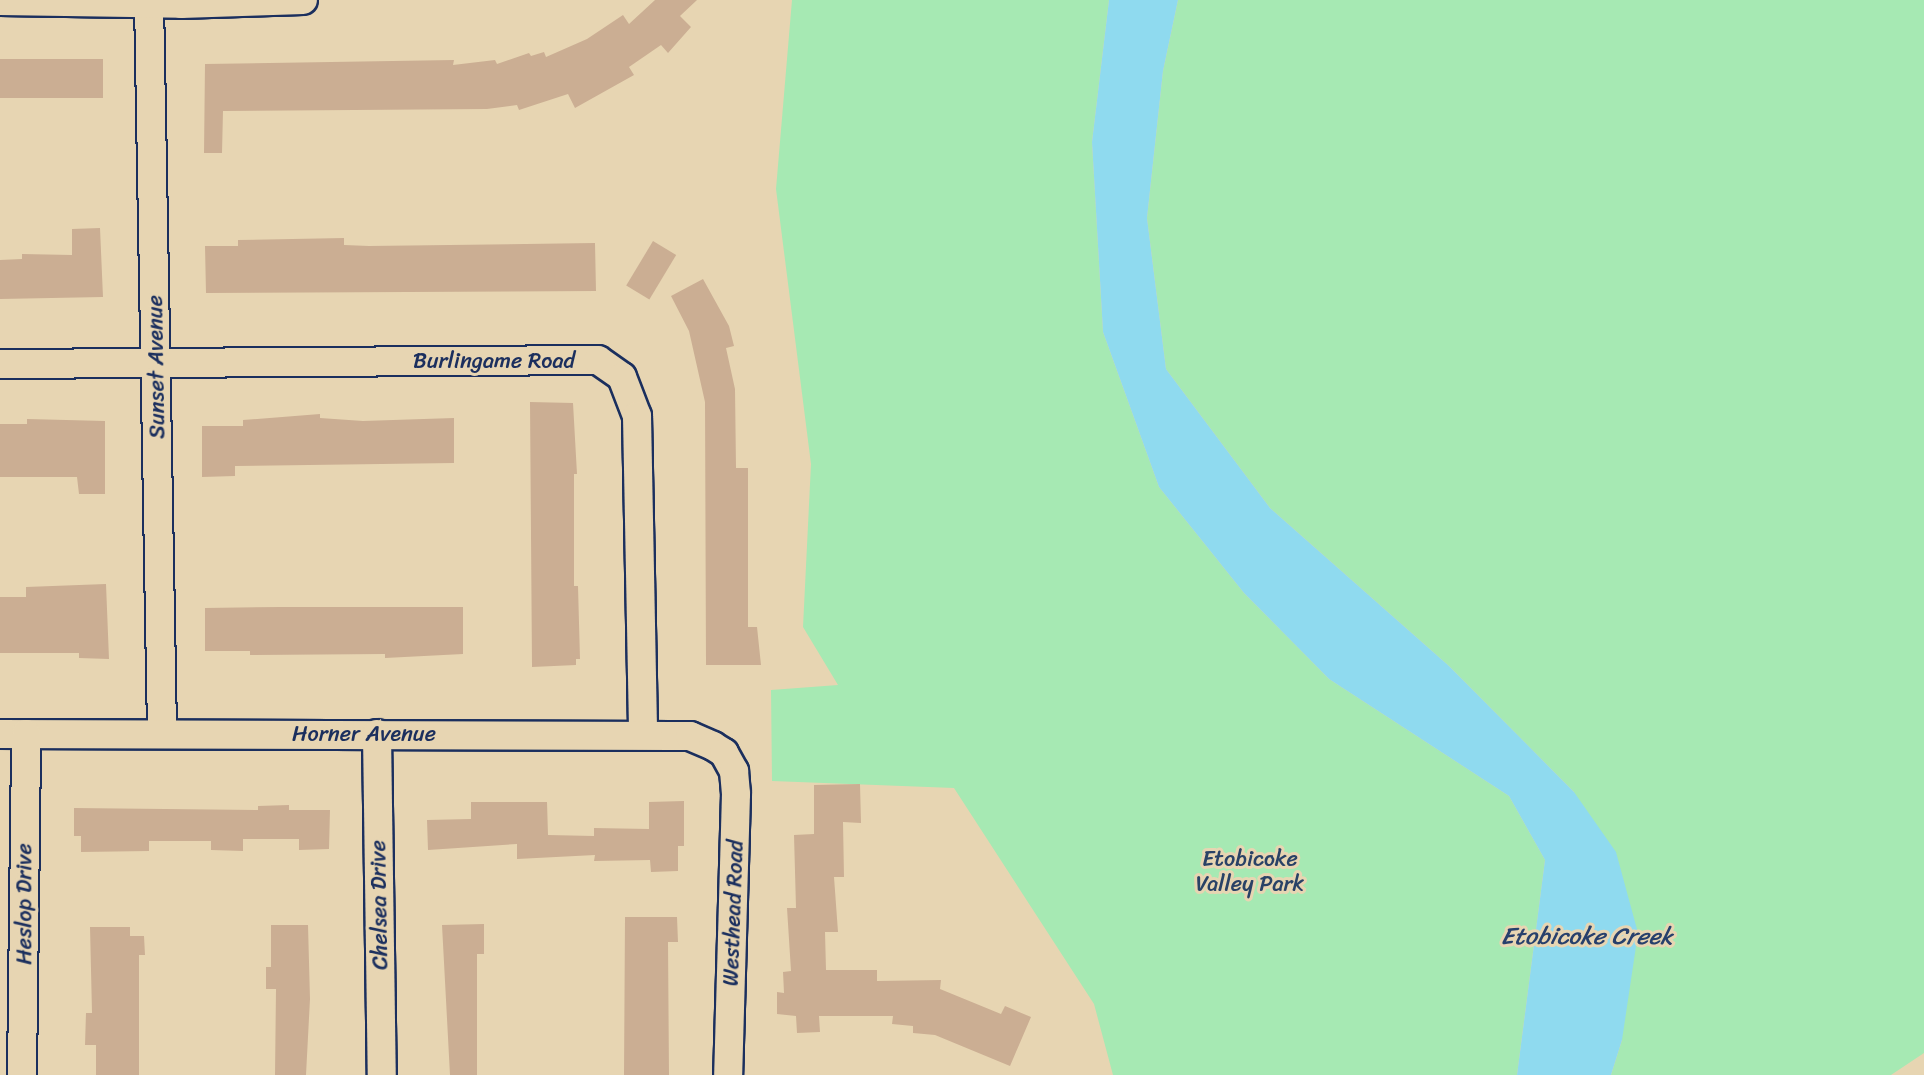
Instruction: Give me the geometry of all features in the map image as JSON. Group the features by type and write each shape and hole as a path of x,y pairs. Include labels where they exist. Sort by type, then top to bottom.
{"street":[{"path":"0,1 303,0"},
{"name":"Sunset Avenue","path":"149,1 162,734"},
{"name":"Burlingame Road","path":"0,364 598,360 622,376 637,416 643,735"},
{"name":"Horner Avenue","path":"13,734 690,736 724,753"},
{"name":"Heslop Drive","path":"13,734 22,1075"},
{"name":"Chelsea Drive","path":"377,734 382,1075"},
{"name":"Westhead Road","path":"724,753 734,771 736,794 728,1075"}],"green space":[{"name":"Etobicoke Valley Park","path":"792,0 1109,0 1092,142 1103,332 1159,487 1244,593 1329,679 1509,796 1545,860 1517,1075 1113,1075 1094,1004 954,788 772,781 771,690 838,685 803,627 811,464 776,189"},
{"path":"1178,0 1924,0 1924,1053 1891,1075 1611,1075 1622,1040 1574,792 1449,666 1270,508 1166,369 1147,218 1163,71"}],"water":[{"name":"Etobicoke Creek","path":"1109,0 1178,0 1163,71 1147,218 1166,369 1270,508 1449,666 1574,792 1616,852 1638,933 1622,1040 1611,1075 1517,1075 1545,860 1509,796 1329,679 1244,593 1159,487 1103,332 1092,142"}],"building":[{"path":"655,0 697,0 680,16 691,27 668,53 661,45 629,67 634,75 575,108 568,94 519,110 517,105 487,109 223,111 222,153 204,153 205,64 454,60 453,65 495,60 497,64 529,53 531,56 544,52 546,57 587,39 623,15 629,24"},
{"path":"0,59 103,59 103,98 0,98"},
{"path":"100,228 103,297 0,299 0,260 22,259 22,254 72,255 72,229"},
{"path":"344,238 344,245 369,246 595,243 596,291 206,293 205,246 238,246 238,240"},
{"path":"653,241 676,255 649,299 626,286"},
{"path":"703,279 729,326 734,346 726,348 735,389 736,468 748,468 748,627 757,627 761,665 706,665 705,402 689,331 671,296"},
{"path":"530,402 573,403 577,474 574,474 574,586 578,586 580,659 576,659 576,665 532,667"},
{"path":"320,414 320,418 363,421 454,418 454,463 235,466 235,476 202,477 202,426 243,426 243,420"},
{"path":"27,419 105,421 105,494 79,494 77,477 0,477 0,424 27,424"},
{"path":"106,584 109,659 79,658 79,653 0,653 0,597 26,597 26,587"},
{"path":"463,607 463,654 385,658 385,654 250,655 250,651 205,651 205,608"},
{"path":"860,784 861,823 843,822 844,877 834,877 838,932 825,932 826,970 877,970 877,981 941,980 940,989 1001,1014 1005,1006 1031,1017 1010,1066 935,1035 913,1033 913,1026 892,1024 893,1016 819,1016 820,1032 797,1033 796,1016 777,1014 777,992 784,993 783,972 791,971 787,908 796,908 794,835 814,834 814,785"},
{"path":"684,801 684,846 678,846 678,871 651,872 650,860 594,861 595,855 517,859 517,844 428,850 427,820 471,819 471,802 547,802 548,835 594,836 594,828 649,829 649,802"},
{"path":"289,805 289,810 330,810 329,849 299,850 299,839 243,839 243,851 211,850 211,841 149,841 149,851 81,852 81,836 74,836 74,808 258,810 258,806"},
{"path":"625,917 677,917 678,942 668,942 669,1075 624,1075"},
{"path":"484,924 484,954 477,954 477,1075 450,1075 442,925"},
{"path":"271,925 308,925 310,999 306,1075 275,1075 276,989 266,989 266,967 271,967"},
{"path":"90,927 130,927 130,936 144,936 145,955 139,955 139,1075 96,1075 96,1045 85,1045 86,1013 92,1013"}]}
